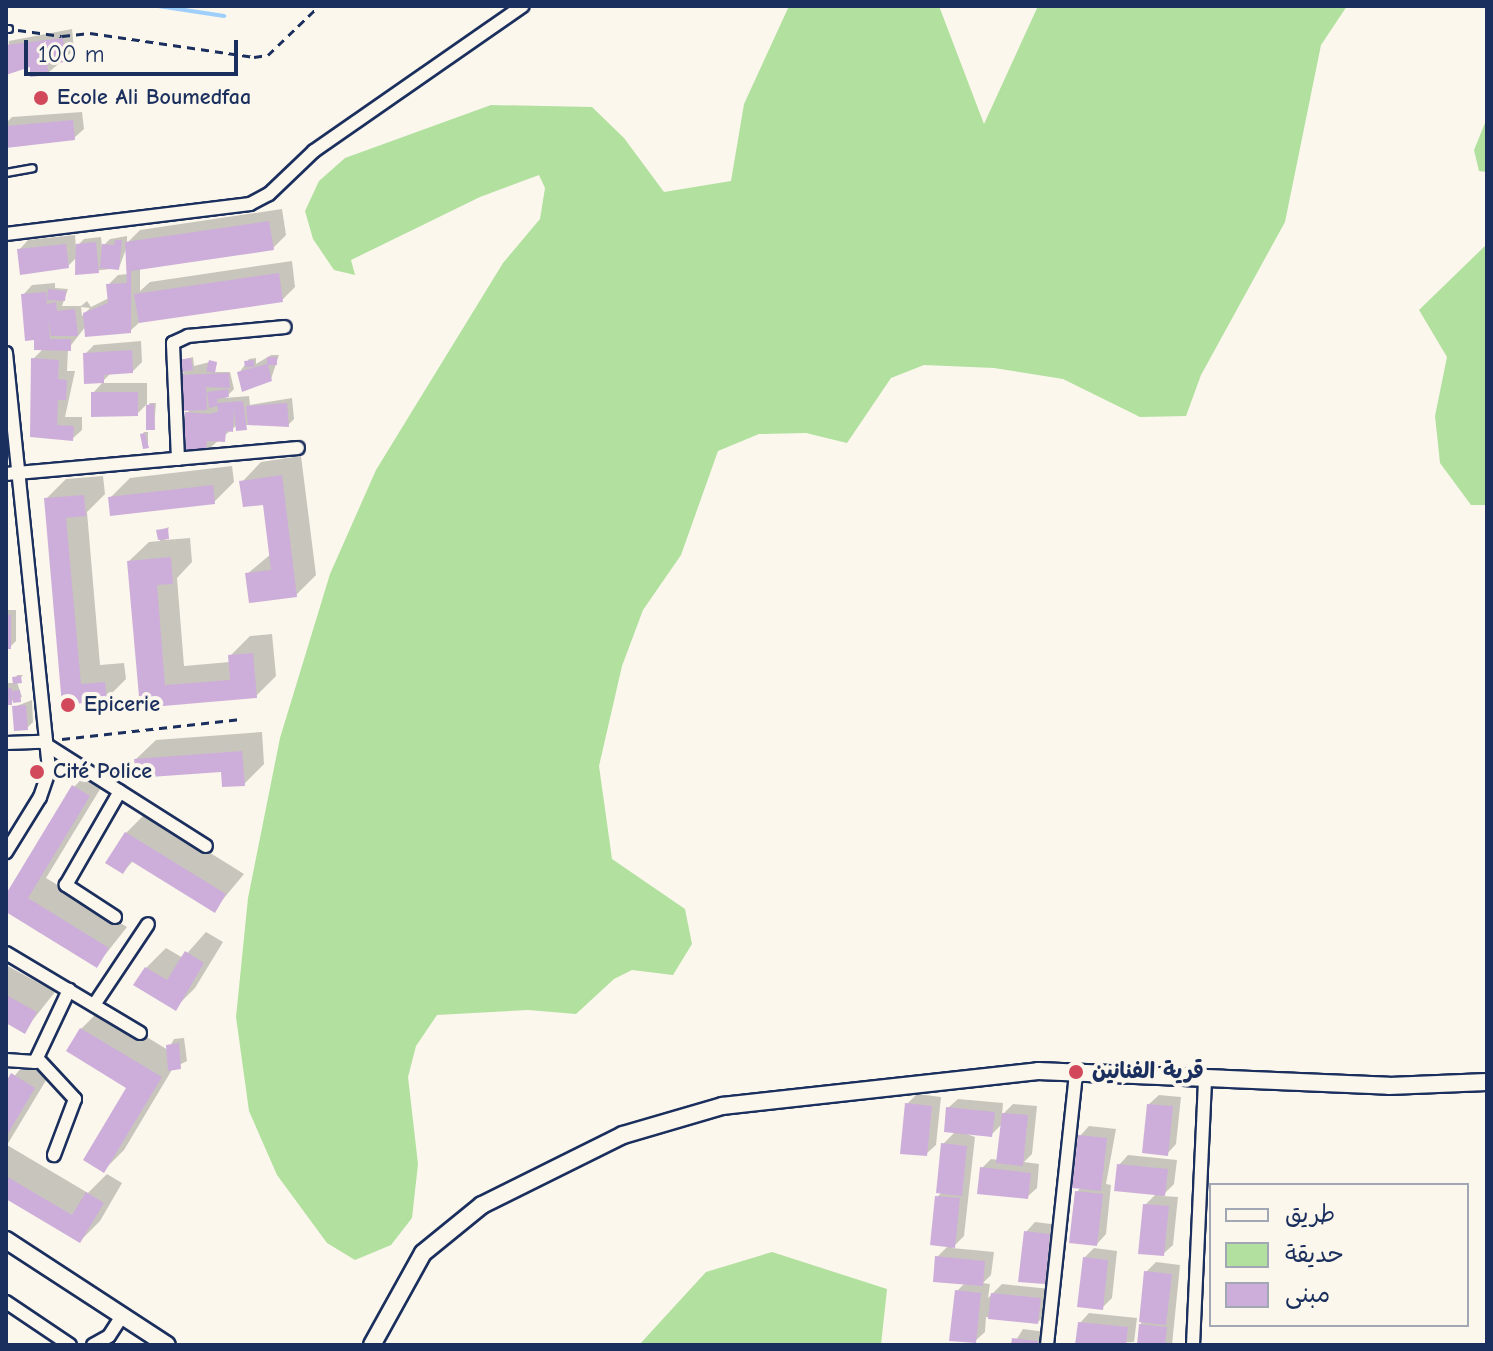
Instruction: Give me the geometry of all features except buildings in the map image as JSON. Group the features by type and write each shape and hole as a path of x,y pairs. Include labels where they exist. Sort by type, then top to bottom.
{"main road":[{"path":"375,1345 423,1253 451,1227 482,1205 623,1135 722,1106 1038,1071 1389,1086 1487,1082"},
{"path":"6,1240 167,1345"}],"street":[{"path":"6,234 250,204 269,194 314,151 523,6"},
{"path":"178,459 173,343 188,336 285,327"},
{"path":"6,353 21,473 42,742 49,771 40,797 6,852"},
{"path":"6,474 298,448"},
{"path":"6,743 42,742 206,846"},
{"path":"115,917 66,885 120,791"},
{"path":"94,1005 148,924"},
{"path":"6,953 140,1033"},
{"path":"37,1058 69,990"},
{"path":"6,1060 37,1058"},
{"path":"37,1058 75,1099 54,1155"},
{"path":"1047,1345 1076,1072"},
{"path":"1193,1345 1205,1077"},
{"path":"6,1302 70,1345"},
{"path":"93,1345 111,1334 122,1316"}],"lane":[{"path":"6,173 33,168"}],"path":[{"path":"8,29 62,36 90,33 254,57 268,55 319,6"},
{"path":"42,742 241,719"}],"green space":[{"path":"789,6 939,6 984,124 1038,6 1347,6 1321,45 1285,222 1201,375 1186,416 1140,417 1063,379 994,368 924,365 891,378 847,443 806,433 759,434 718,451 681,555 643,610 622,666 599,766 612,859 685,909 692,944 673,975 632,970 614,979 576,1014 528,1010 437,1015 416,1046 408,1077 418,1164 412,1218 391,1245 355,1260 327,1243 277,1175 249,1111 236,1017 248,898 280,738 330,574 376,470 503,263 540,219 545,188 539,175 480,197 351,260 355,275 334,270 313,239 305,211 319,181 345,158 491,105 592,107 624,138 664,192 731,181 744,104"},
{"path":"1487,118 1487,172 1479,171 1474,150"},
{"path":"1487,244 1487,505 1471,505 1440,463 1435,416 1447,357 1419,310"},
{"path":"772,1252 887,1289 881,1345 639,1345 706,1272"}],"waterway":[{"path":"158,6 224,16"}],"place":[{"name":"Ecole Ali Boumedfaa","path":"41,98"},
{"name":"Epicerie","path":"68,705"},
{"name":"Cité Police","path":"37,772"},
{"name":"قرية الفنانين","path":"1076,1072"}]}
